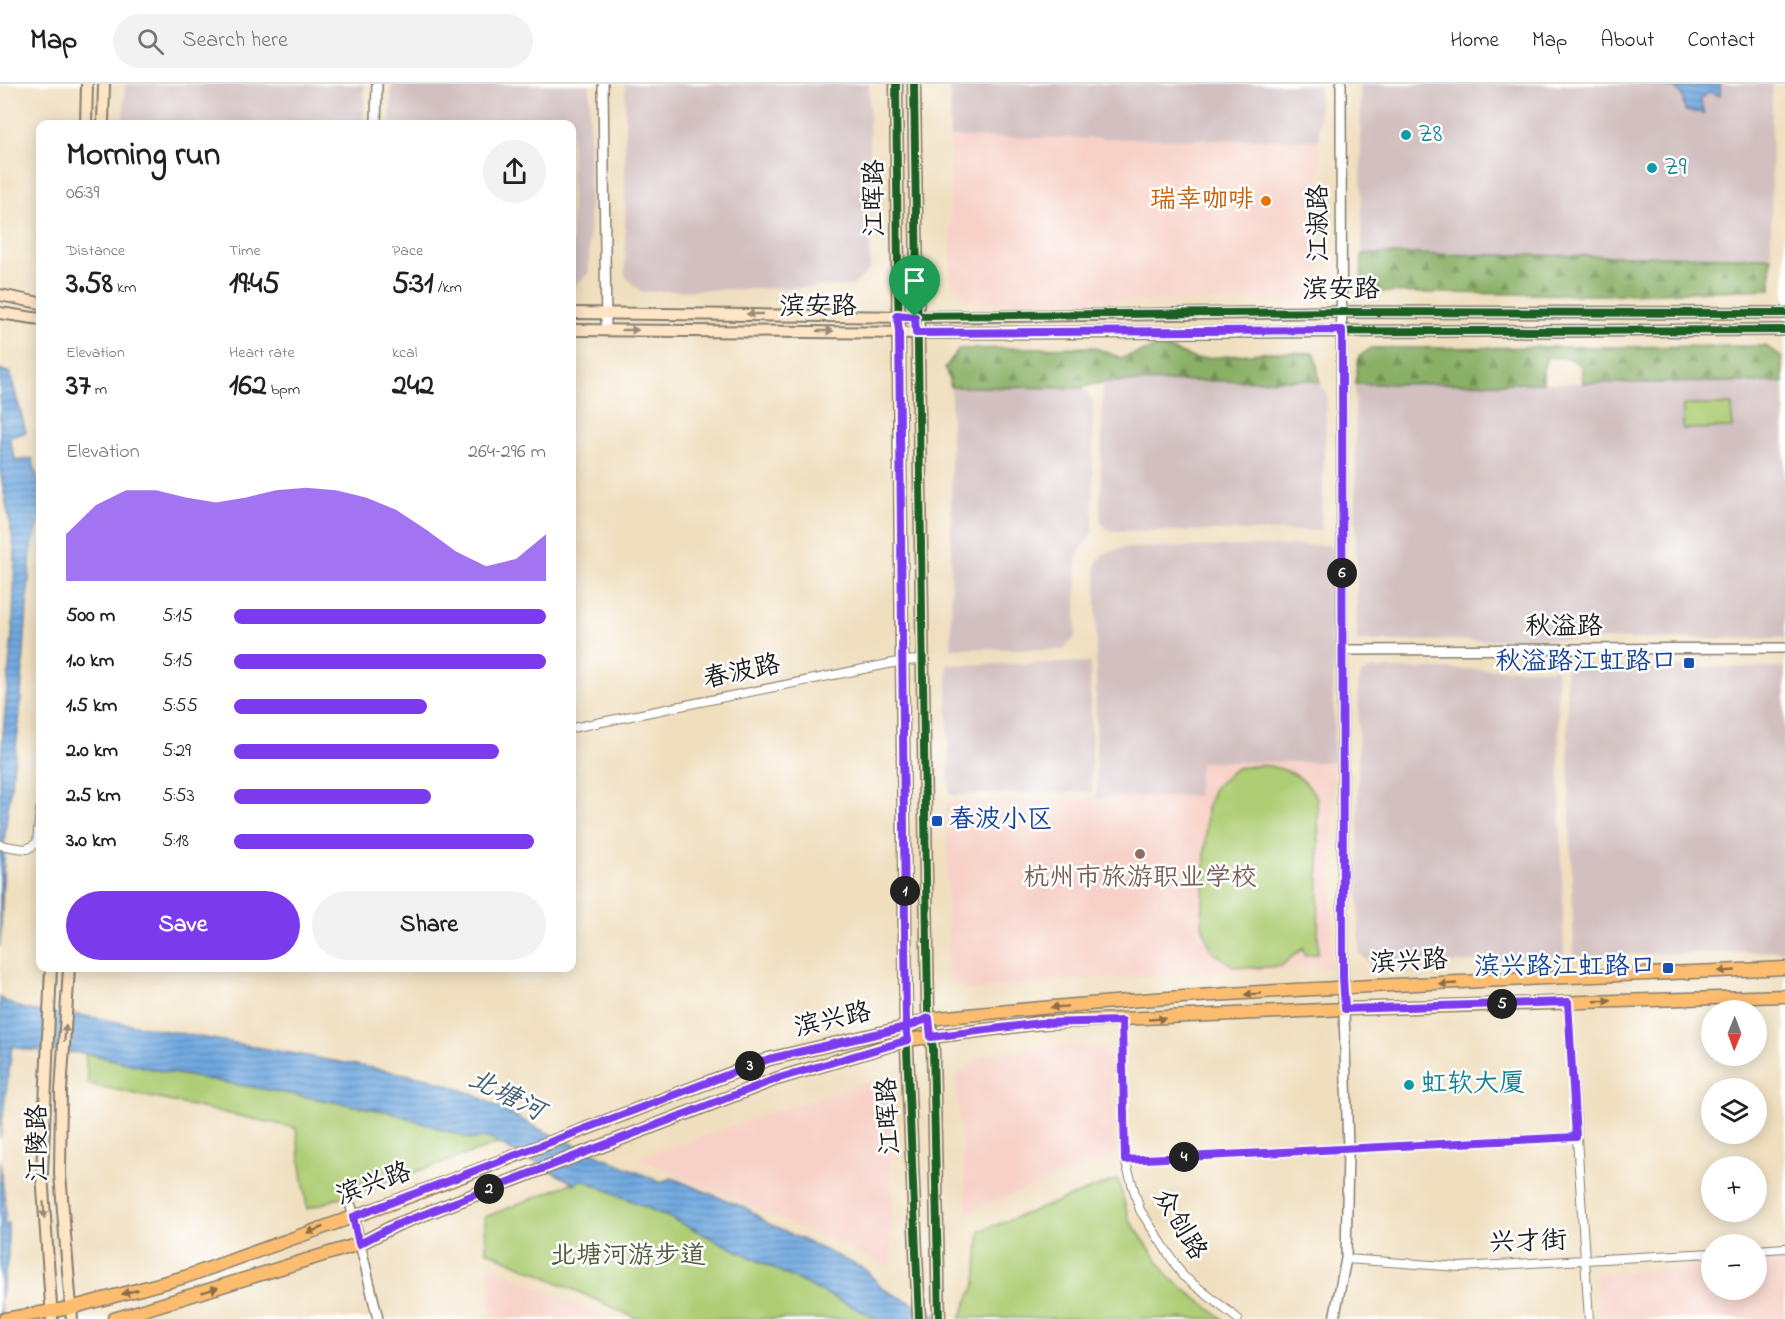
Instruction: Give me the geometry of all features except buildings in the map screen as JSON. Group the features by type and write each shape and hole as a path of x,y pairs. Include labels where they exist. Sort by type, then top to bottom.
{"main road":[{"path":"86,120 87,84"},
{"path":"103,120 104,84"},
{"name":"江晖路","path":"896,84 906,1027 919,1319"},
{"name":"江晖路","path":"914,84 915,317 929,1018 939,1319"},
{"path":"0,296 36,302"},
{"name":"滨安路","path":"576,313 915,317 1341,312 1785,313"},
{"path":"0,313 36,318"},
{"name":"滨安路","path":"576,330 899,331 916,333 1785,330"},
{"name":"滨兴路","path":"7,1319 71,1313 185,1277 352,1211 389,1204 769,1059 906,1027 929,1018 1344,988 1785,968"},
{"name":"江陵路","path":"51,972 42,1174 52,1315"},
{"name":"江陵路","path":"69,972 61,1091 60,1174 71,1313"},
{"name":"滨兴路","path":"114,1319 359,1244 396,1225 776,1079 908,1040 1040,1023 1345,1009 1785,996"}],"street":[{"path":"376,120 377,84"},
{"path":"603,84 606,330"},
{"name":"江淑路","path":"1334,1319 1346,1259 1348,1150 1344,988 1341,84"},
{"name":"秋溢路","path":"1343,650 1785,648"},
{"name":"春波路","path":"576,727 903,661 922,660"},
{"path":"0,845 27,849 36,844"},
{"path":"1568,1002 1583,1262 1589,1319"},
{"name":"众创路","path":"1122,1021 1125,1160 1140,1210 1183,1276 1238,1319"},
{"path":"1125,1160 1576,1137"},
{"path":"352,1211 378,1319"},
{"path":"1767,1249 1785,1248"},
{"name":"兴才街","path":"1346,1259 1460,1267 1701,1255"}],"shaded area":[{"path":"125,84 364,84 364,120 123,120"},
{"path":"392,84 590,84 589,273 576,284 576,120 390,120"},
{"path":"625,84 869,84 870,269 853,286 641,292 625,276"},
{"path":"950,84 1319,84 1319,140 950,137"},
{"path":"1360,84 1772,84 1771,257 1362,254"},
{"path":"950,137 1319,140 1320,289 1306,301 968,301 951,280"},
{"path":"1310,380 1320,384 1327,393 1321,531 1112,531 1104,527 1100,520 1103,382"},
{"path":"1784,382 1785,638 1357,641 1355,384"},
{"path":"951,387 1083,388 1093,400 1093,532 1077,556 1076,636 1063,650 951,648"},
{"path":"1333,545 1334,762 1200,762 1197,796 1096,798 1096,563 1103,554 1120,548"},
{"path":"1090,662 1092,792 949,795 947,665"},
{"path":"1566,666 1785,668 1783,951 1574,956"},
{"path":"1372,669 1557,669 1564,955 1376,969 1359,953 1358,686 1361,674"},
{"name":"杭州市旅游职业学校","path":"1200,762 1334,762 1332,967 1056,981 967,991 948,977 946,801 1197,796"},
{"path":"1069,1045 1102,1047 1110,1055 1115,1155 967,1212 956,1077 977,1057"},
{"path":"863,1082 890,1096 891,1267 638,1158"},
{"path":"1785,1261 1785,1319 1600,1319 1595,1274 1701,1267 1701,1300 1767,1300 1767,1262"},
{"path":"489,1265 608,1319 492,1319"}],"green space":[{"path":"1362,254 1771,257 1771,289 1599,295 1361,292"},
{"path":"1161,346 1196,359 1271,352 1315,353 1320,384 1310,380 1103,382 1082,388 951,387 945,368 959,349 1093,347 1121,358"},
{"path":"1766,346 1781,357 1784,382 1583,383 1581,366 1571,359 1547,357 1543,369 1543,383 1355,384 1359,357 1371,348"},
{"path":"1683,405 1732,405 1732,428 1683,429"},
{"path":"1262,765 1279,768 1300,778 1316,796 1319,845 1318,954 1304,955 1303,948 1281,966 1254,968 1233,966 1211,950 1202,925 1207,807 1214,788 1236,768"},
{"path":"85,1053 161,1071 390,1112 471,1139 488,1137 500,1143 307,1209 296,1128 88,1084"},
{"name":"北塘河游步道","path":"582,1179 666,1216 878,1319 638,1319 486,1250 485,1217"},
{"path":"1118,1179 1129,1219 1170,1278 1223,1319 960,1318 976,1283 980,1231"}],"water":[{"path":"1659,84 1696,87 1698,84 1720,84 1720,96 1710,92 1700,99 1704,113 1685,111 1682,95 1674,88"},
{"path":"0,369 10,373 26,432 9,438 16,461 32,458 36,472 36,534 31,549 19,724 5,832 0,947 0,767 13,624 15,552 0,470"},
{"path":"0,997 17,1007 27,1009 79,1015 428,1078 473,1094 541,1130 660,1182 672,1178 748,1209 767,1223 865,1269 883,1289 945,1319 878,1319 666,1216 582,1179 575,1184 488,1138 471,1139 390,1112 161,1071 85,1053 26,1050 12,1046 0,1138"},
{"path":"0,1161 6,1211 4,1223 8,1223 8,1256 0,1301"}],"cycle path":[{"path":"896,84 906,1027 919,1319"},
{"path":"914,84 928,1010 933,1049 939,1319"},
{"path":"906,316 1341,312 1785,313"},
{"path":"916,333 1785,330"}],"place":[{"name":"Z8","path":"1406,135"},
{"name":"Z9","path":"1652,168"},
{"name":"瑞幸咖啡","path":"1266,201"},
{"name":"秋溢路江虹路口","path":"1689,663"},
{"name":"春波小区","path":"937,821"},
{"name":"杭州市旅游职业学校","path":"1140,854"},
{"name":"滨兴路江虹路口","path":"1668,968"},
{"name":"虹软大厦","path":"1409,1085"}],"route":[{"path":"915,317 897,315 906,1027 908,1040 776,1079 396,1225 359,1244 353,1217 769,1059 906,1027 929,1018 931,1037 1040,1023 1122,1021 1125,1160 1576,1137 1568,1002 1345,1009 1343,977 1342,330 916,333 915,317"}],"water label":[{"name":"北塘河","path":"506,1096"}]}
